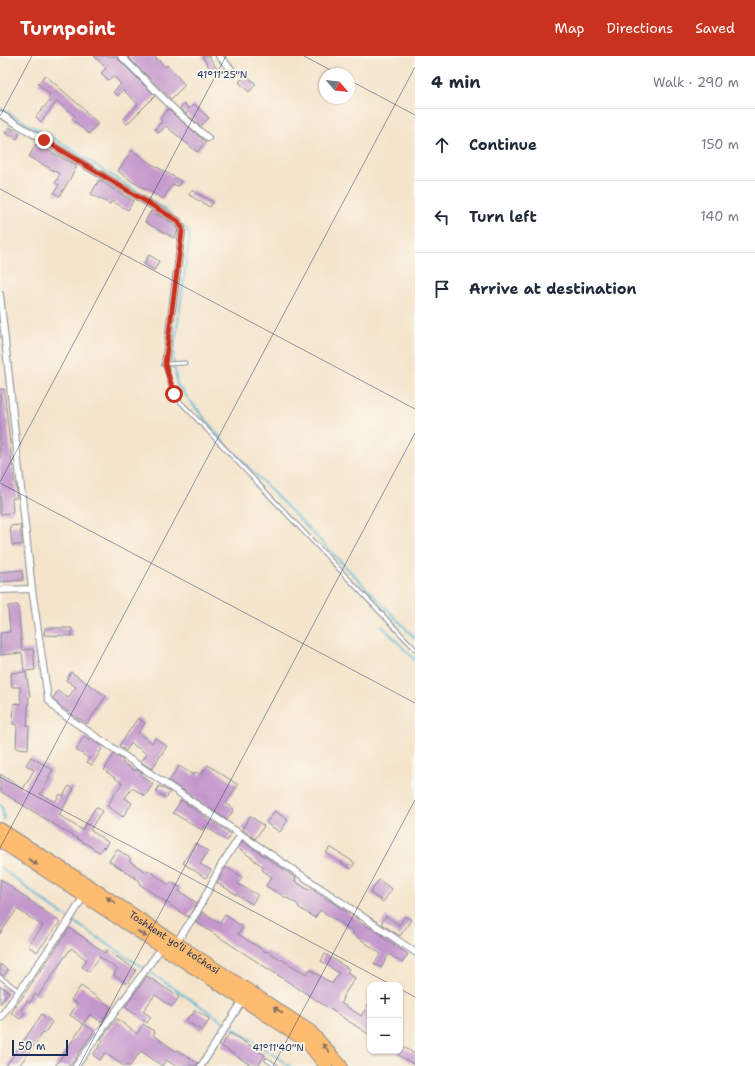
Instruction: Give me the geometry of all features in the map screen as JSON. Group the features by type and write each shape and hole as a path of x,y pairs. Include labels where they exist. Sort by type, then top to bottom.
{"highway":[{"name":"Toshkent yo‘li ko‘chasi","path":"0,829 310,1031 341,1066"},
{"name":"Toshkent yo‘li ko‘chasi","path":"0,841 306,1041 326,1066"}],"street":[{"path":"121,56 177,112 208,138"},
{"path":"219,56 232,70"},
{"path":"0,114 181,224 182,232 165,364"},
{"path":"0,294 32,589 48,699 58,711 415,952"},
{"path":"0,590 32,589"},
{"path":"176,943 196,912 220,867 241,835"},
{"path":"0,1018 70,919 84,896"},
{"path":"76,1066 162,947"},
{"path":"201,1066 243,1000"}],"lane":[{"path":"185,364 165,364 174,394 415,649"},
{"path":"0,977 19,990"},
{"path":"267,1060 276,1066"}],"building":[{"path":"94,56 117,56 118,59 155,96 127,124 123,120 138,104 123,90 118,96 113,92 121,84 113,76 108,80 101,73 106,68"},
{"path":"127,56 154,56 165,67 167,65 185,85 171,99"},
{"path":"202,56 209,56 217,69 212,72"},
{"path":"45,75 98,123 89,134 72,119 75,116 57,101 41,122 36,117 50,100 48,98 51,95 38,84"},
{"path":"246,75 256,84 249,92 239,82"},
{"path":"184,104 189,109 194,104 209,118 201,126 180,109"},
{"path":"168,109 206,142 197,152 166,126 159,133 155,129 162,121 160,119"},
{"path":"9,127 20,133 17,139 5,133"},
{"path":"36,144 77,166 60,196 54,193 59,185 55,183 60,174 29,157"},
{"path":"132,150 150,163 181,181 178,186 173,184 163,199 133,182 118,171"},
{"path":"99,180 133,201 128,210 112,201 110,204 91,194"},
{"path":"192,190 213,202 210,207 189,195"},
{"path":"151,211 175,225 178,231 174,238 145,222"},
{"path":"149,255 159,261 154,270 144,264"},
{"path":"0,389 4,389 17,498 12,498 13,513 0,514"},
{"path":"20,525 22,545 12,545 10,526"},
{"path":"22,570 23,580 0,582 0,572"},
{"path":"18,605 22,650 33,649 35,670 24,671 22,653 0,655 0,633 10,632 8,606"},
{"path":"45,628 72,628 72,636 44,635"},
{"path":"26,672 30,696 27,726 29,726 28,749 16,748 17,725 13,724 14,703 21,704 20,687 12,687 11,673"},
{"path":"71,672 106,696 87,724 60,706 53,698 58,691 68,698 76,687 66,680"},
{"path":"138,718 145,723 138,733 152,743 155,738 167,746 152,769 141,762 147,754 131,743 126,751 119,746"},
{"path":"84,736 103,747 92,765 87,762 89,758 76,750"},
{"path":"114,754 135,771 136,769 142,773 140,775 153,784 145,796 132,788 125,798 132,803 123,817 107,806 122,783 104,770"},
{"path":"31,757 53,770 40,794 55,802 60,794 63,796 69,786 74,789 59,815 82,830 96,807 102,811 90,830 108,842 99,852 0,791 0,774 23,789 34,770 26,765"},
{"path":"208,765 238,785 226,803 234,809 227,820 169,781 179,766 193,775 196,772 201,775"},
{"path":"159,786 170,792 166,798 156,792"},
{"path":"181,800 231,834 227,841 205,826 202,830 173,813"},
{"path":"275,811 288,820 280,832 266,823"},
{"path":"250,816 264,826 255,839 242,829"},
{"path":"242,841 296,878 295,881 308,890 310,888 358,919 357,921 376,931 383,936 382,937 408,954 402,963 389,954 381,968 374,964 381,954 352,933 353,931 320,910 315,918 298,907 299,905 266,886 272,877 262,870 264,867 238,848"},
{"path":"195,843 208,851 200,864 211,870 206,878 183,863"},
{"path":"330,847 355,863 351,869 326,853"},
{"path":"117,849 131,859 129,861 146,872 148,870 169,885 171,882 181,888 179,891 197,903 188,917 139,884 140,881 109,861"},
{"path":"226,867 242,877 238,884 258,895 252,904 217,883"},
{"path":"0,879 60,922 37,952 28,946 43,926 17,909 0,934"},
{"path":"379,880 392,889 383,902 370,893"},
{"path":"202,912 220,923 225,915 243,927 238,934 266,952 267,951 306,974 310,969 332,984 339,973 321,961 325,954 349,969 347,972 355,978 342,998 341,1003 361,1016 367,1007 367,1033 196,922"},
{"path":"386,916 399,925 405,916 411,920 400,936 381,924"},
{"path":"70,928 105,953 107,950 136,970 127,984 114,975 117,969 100,957 89,972 82,967 87,960 71,948 38,996 35,994 30,1003 27,1001 21,1010 25,1013 20,1019 11,1013"},
{"path":"0,964 8,970 4,976 0,973"},
{"path":"147,976 179,997 172,1007 155,995 143,1011 151,1017 147,1023 125,1007"},
{"path":"0,986 9,992 0,1004"},
{"path":"81,986 111,1007 101,1022 90,1014 83,1024 70,1015 77,1004 71,1000"},
{"path":"195,1010 210,1019 202,1031 186,1021 190,1015 192,1016"},
{"path":"42,1014 52,1022 44,1034 43,1033 19,1066 6,1066"},
{"path":"117,1019 137,1034 143,1024 155,1032 153,1035 176,1051 177,1050 198,1063 197,1066 176,1066 166,1060 162,1066 141,1051 130,1066 124,1066 105,1053 100,1060 93,1055 103,1041 101,1039"},
{"path":"84,1024 94,1031 70,1066 55,1066"},
{"path":"230,1033 265,1055 258,1066 252,1066 221,1046"},
{"path":"403,1047 415,1054 415,1065 397,1054 403,1054"}],"waterway":[{"path":"0,108 58,141 170,213"},
{"path":"183,226 190,234 173,358 177,385 224,442 415,638"},
{"path":"382,626 415,660"},
{"path":"0,805 2,806 4,819"},
{"path":"0,867 46,903 290,1066"}],"route":[{"path":"44,140 181,224 182,232 165,364 174,394"}]}
